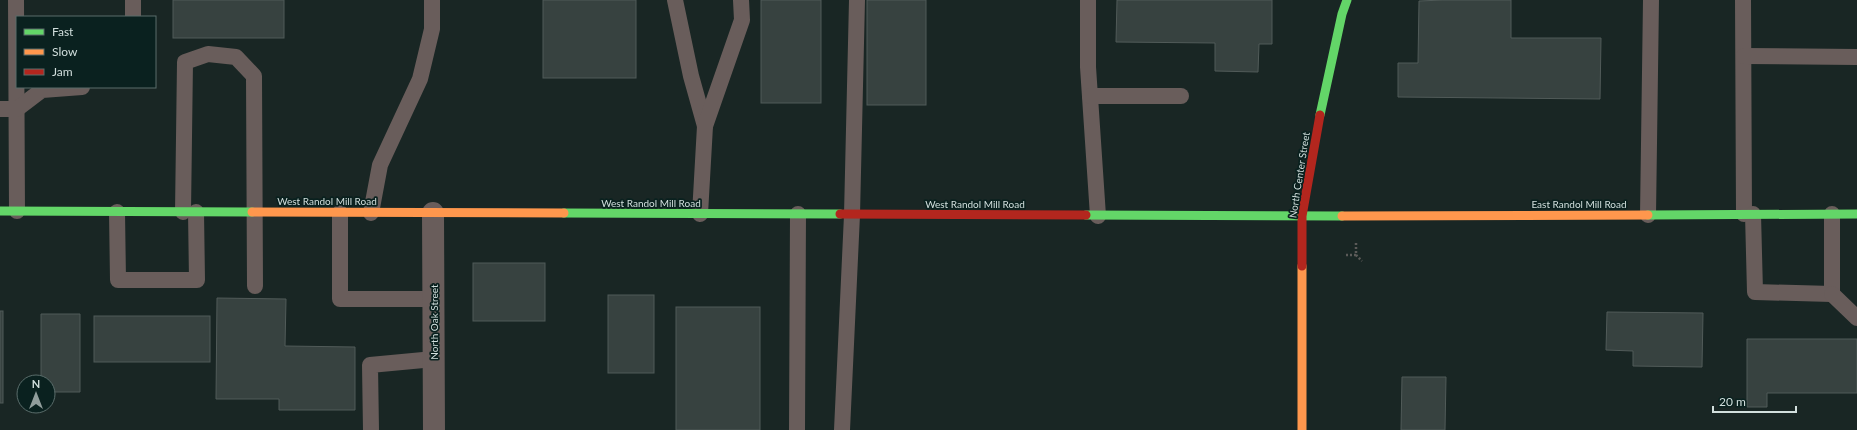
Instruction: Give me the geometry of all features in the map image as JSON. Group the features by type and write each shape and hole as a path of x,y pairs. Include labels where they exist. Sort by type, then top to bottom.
{"main road":[{"name":"North Center Street","path":"1302,430 1302,216 1322,98 1342,14 1347,0"},
{"name":"West Randol Mill Road","path":"0,211 1302,216"},
{"name":"East Randol Mill Road","path":"1302,216 1857,214"}],"street":[{"name":"North Oak Street","path":"433,213 434,430"}],"lane":[{"path":"16,0 16,16"},
{"path":"133,0 133,16"},
{"path":"371,213 380,165 420,79 432,29 432,0"},
{"path":"675,0 691,76 705,126"},
{"path":"700,214 705,126 742,20 741,0"},
{"path":"842,430 852,215 857,0"},
{"path":"1088,0 1088,67 1098,216"},
{"path":"1648,215 1651,0"},
{"path":"1743,0 1748,214 1755,292 1832,294 1857,318"},
{"path":"117,212 118,280 197,280 189,212 186,62 208,54 236,57 254,76 255,286"},
{"path":"1744,56 1857,57"},
{"path":"17,88 17,211"},
{"path":"0,109 17,109 42,90 69,88"},
{"path":"1090,96 1181,96"},
{"path":"340,213 340,299 434,299"},
{"path":"797,430 798,214"},
{"path":"1832,214 1832,294"},
{"path":"371,430 370,365 434,359"}],"path":[{"path":"1356,242 1356,255"},
{"path":"1346,255 1356,255 1362,261"}],"building":[{"path":"173,0 284,0 284,38 173,38"},
{"path":"543,0 636,0 636,78 543,78"},
{"path":"761,0 821,0 821,103 761,103"},
{"path":"867,0 926,0 926,105 867,105"},
{"path":"1117,0 1272,0 1272,44 1259,44 1258,72 1215,71 1215,43 1116,42"},
{"path":"1511,0 1511,38 1601,38 1600,99 1398,97 1398,63 1418,63 1419,1"},
{"path":"473,263 545,263 545,321 473,321"},
{"path":"608,295 654,295 654,373 608,373"},
{"path":"217,298 286,299 285,346 355,347 355,410 279,410 279,399 216,399"},
{"path":"676,307 760,307 760,430 676,430"},
{"path":"0,311 3,311 3,403 0,403"},
{"path":"1607,312 1703,313 1702,367 1633,366 1633,351 1606,350"},
{"path":"41,314 80,314 80,392 56,392 56,374 41,374"},
{"path":"94,316 210,316 210,362 94,362"},
{"path":"1747,339 1857,339 1857,393 1767,393 1767,407 1747,407"},
{"path":"1402,377 1446,377 1445,430 1401,430"}],"traffic: fast":[{"path":"1320,115 1342,14 1347,0"},
{"path":"0,211 252,212"},
{"path":"564,213 840,214"},
{"path":"1648,215 1857,214"},
{"path":"1086,215 1342,216"}],"traffic: slow":[{"path":"252,212 564,213"},
{"path":"1342,216 1648,215"},
{"path":"1302,266 1302,430"}],"traffic: jam":[{"path":"1302,266 1302,216 1320,115"},
{"path":"840,214 1086,215"}]}
